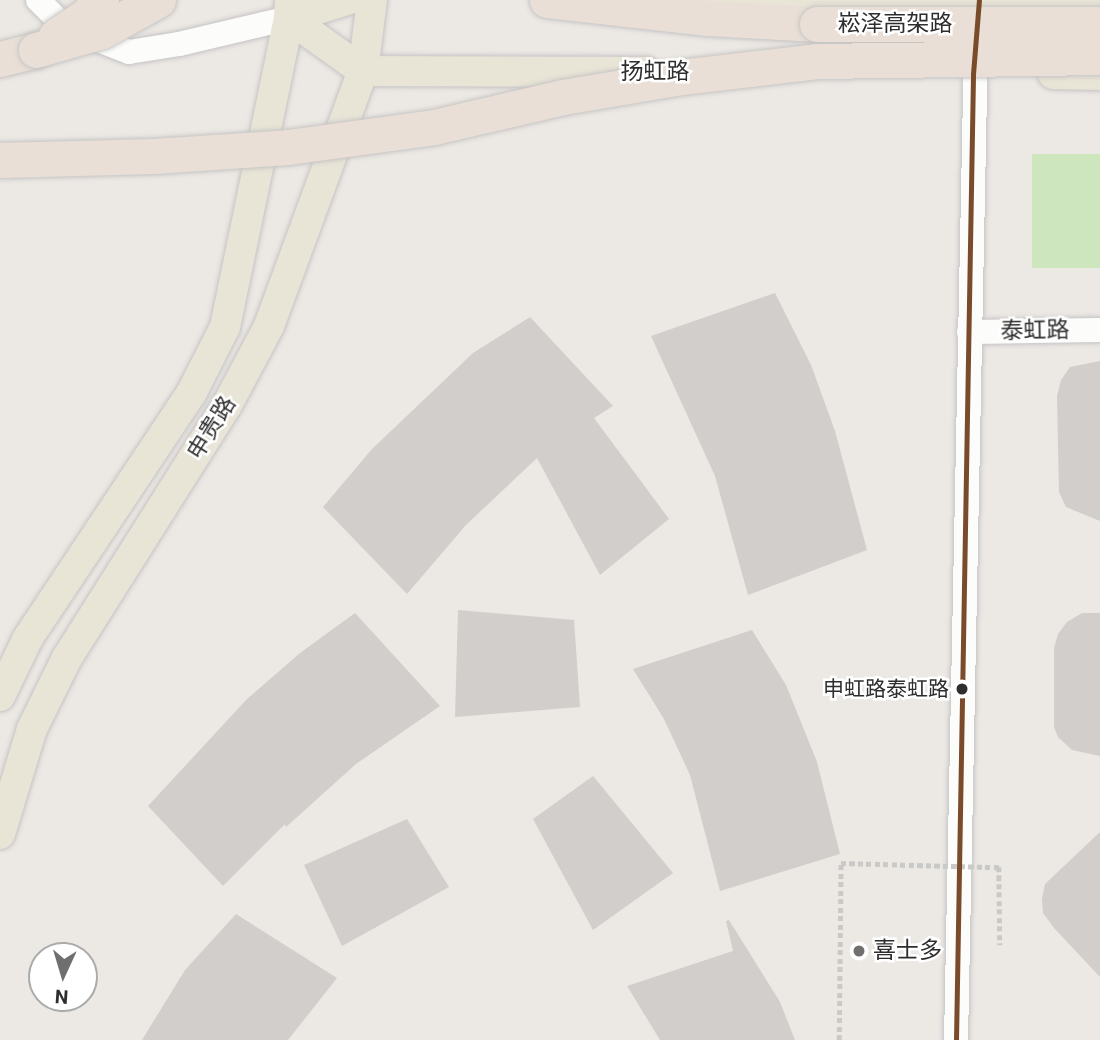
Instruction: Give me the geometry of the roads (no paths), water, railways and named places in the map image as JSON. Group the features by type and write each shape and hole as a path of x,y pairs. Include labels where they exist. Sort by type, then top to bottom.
{"highway":[{"path":"36,50 86,16 101,0"},
{"path":"0,59 102,31 158,0"},
{"name":"崧泽高架路","path":"547,0 708,18 817,24 1093,10"},
{"path":"0,160 154,156 288,147 434,127 563,97 681,77 817,61 1086,66"}],"main road":[{"path":"289,9 347,0"},
{"name":"申贵路","path":"0,834 32,729 66,658 227,405 269,326 363,71 372,0"},
{"path":"701,0 979,3 1093,10 1086,66"},
{"path":"289,9 363,71"},
{"name":"申贵路","path":"0,696 29,638 191,394 225,327 289,9"},
{"name":"扬虹路","path":"363,71 973,74 1086,66"}],"street":[{"path":"38,0 65,27 129,52 179,44 289,9"},
{"path":"956,1040 973,74 979,3"},
{"name":"泰虹路","path":"969,332 1100,330"}],"place":[{"name":"申虹路泰虹路","path":"962,689"},
{"name":"喜士多","path":"859,951"}]}
